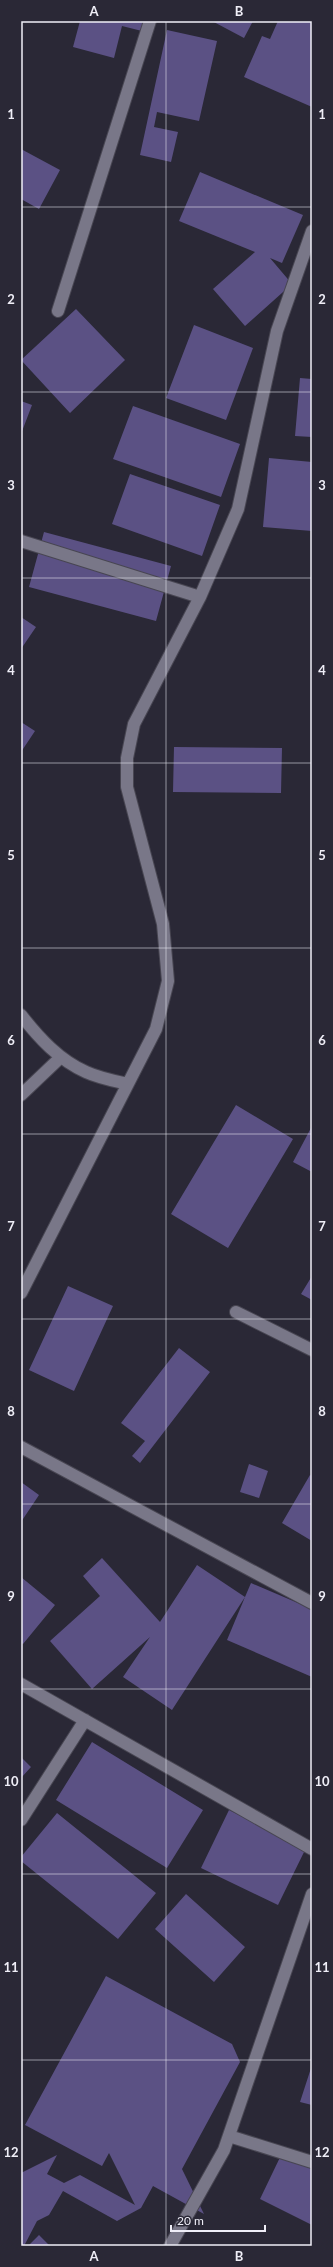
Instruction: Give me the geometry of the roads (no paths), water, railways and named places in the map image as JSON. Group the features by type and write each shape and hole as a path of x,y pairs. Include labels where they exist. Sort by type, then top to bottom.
{"street":[{"path":"58,311 150,21"},
{"path":"21,1293 156,1029 168,981 163,924 127,787 127,758 134,724 200,597 238,509 277,331 312,231"},
{"path":"21,541 200,597"},
{"path":"21,1015 39,1038 61,1057 86,1072 128,1084"},
{"path":"21,1095 61,1057"},
{"path":"236,1312 312,1350"},
{"path":"21,1447 312,1603"},
{"path":"24,1689 85,1720 312,1849"},
{"path":"21,1820 85,1720"},
{"path":"170,2246 224,2150 312,1894"},
{"path":"229,2136 312,2162"}]}
